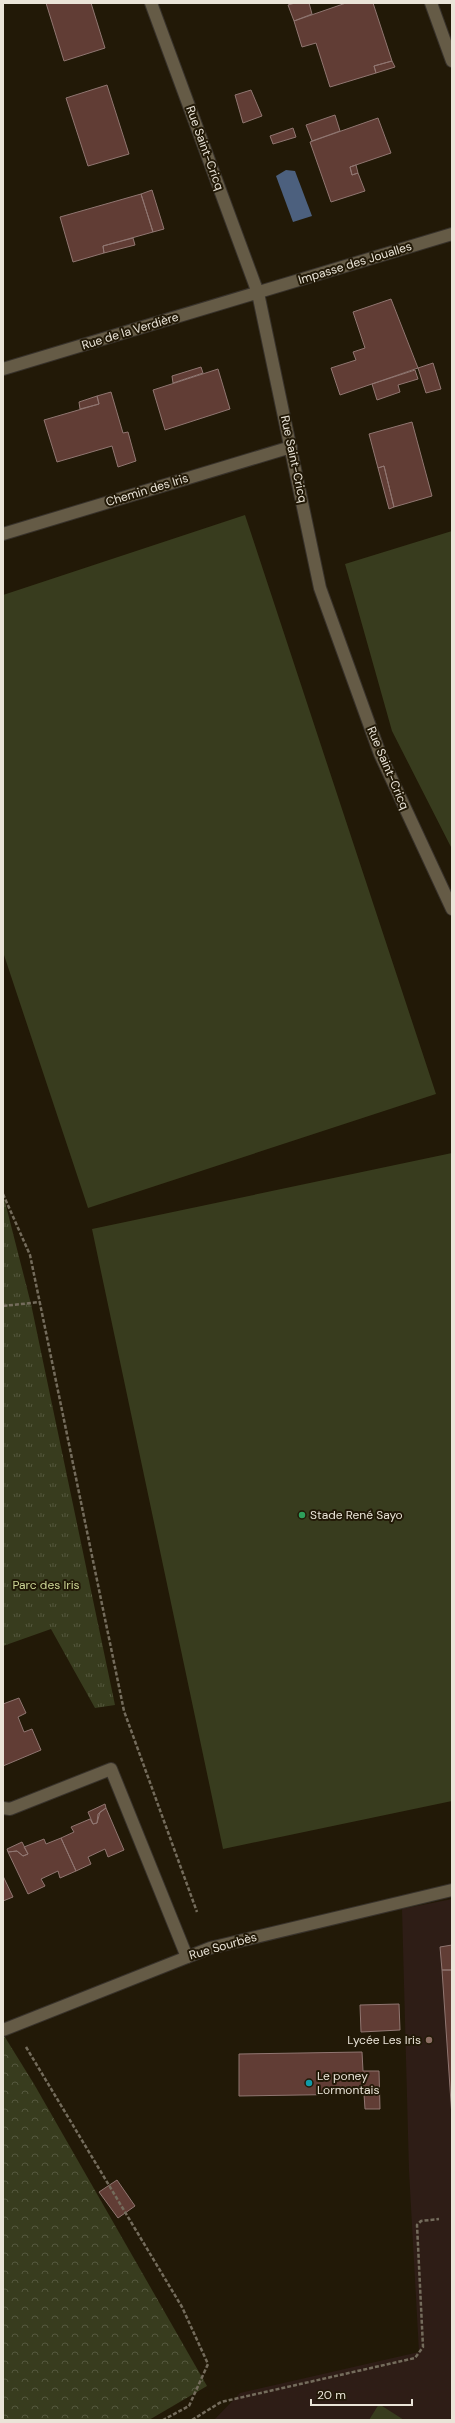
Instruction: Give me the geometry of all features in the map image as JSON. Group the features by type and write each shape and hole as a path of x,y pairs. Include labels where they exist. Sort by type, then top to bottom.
{"street":[{"name":"Rue Saint-Cricq","path":"151,3 258,293 320,588 380,754 452,909"},
{"path":"431,3 452,61"},
{"name":"Impasse des Joualles","path":"258,293 452,234"},
{"name":"Rue de la Verdière","path":"3,369 258,293"},
{"name":"Chemin des Iris","path":"3,534 291,447"},
{"path":"3,1808 10,1809 111,1769 187,1957"},
{"name":"Rue Sourbès","path":"3,2030 210,1948 452,1890"}],"path":[{"path":"3,1194 30,1255 124,1711 210,1948"},
{"path":"3,1306 40,1302"},
{"path":"18,2024 26,2048 182,2307 208,2364 189,2406 164,2420"},
{"path":"192,2420 221,2402 415,2358 423,2347 417,2225 421,2221 439,2218"}],"shaded area":[{"name":"Lycée Les Iris","path":"452,1899 452,2420 214,2420 240,2393 419,2352 409,2171 402,1909"}],"green space":[{"path":"245,515 436,1094 88,1208 3,952 3,595"},
{"path":"452,531 452,849 392,731 345,564"},
{"name":"Stade René Sayo","path":"452,1153 452,1801 223,1849 92,1229"},
{"name":"Parc des Iris","path":"3,1194 31,1304 115,1705 95,1708 51,1629 3,1646"},
{"path":"3,2034 34,2084 207,2386 149,2420 3,2420"},
{"path":"379,2404 404,2420 369,2420"}],"water":[{"path":"286,170 295,171 312,216 293,222 276,176"}],"building":[{"path":"46,3 91,3 105,48 64,61"},
{"path":"295,3 309,3 312,14 294,21 288,5"},
{"path":"346,3 373,3 392,61 374,66 376,73 330,87 316,43 302,47 294,21"},
{"path":"392,61 395,67 376,73 374,66"},
{"path":"107,85 129,154 88,166 66,98"},
{"path":"251,90 262,116 243,123 235,95"},
{"path":"335,115 340,131 312,141 306,125"},
{"path":"378,118 391,153 350,167 352,175 358,173 365,191 331,202 310,142"},
{"path":"293,128 296,137 273,144 270,136"},
{"path":"356,165 358,173 352,175 350,167"},
{"path":"152,190 164,229 153,232 141,194"},
{"path":"141,194 153,232 103,246 104,253 73,262 60,217"},
{"path":"133,238 135,245 104,253 103,246"},
{"path":"391,299 418,368 340,395 331,368 356,360 353,352 365,348 353,312"},
{"path":"433,363 441,389 426,393 418,368"},
{"path":"201,367 203,373 173,383 172,376"},
{"path":"218,369 230,409 165,430 153,390"},
{"path":"415,370 418,379 398,385 400,392 377,400 372,384"},
{"path":"111,392 123,433 128,432 136,461 118,467 112,446 57,462 44,420 99,404 97,396"},
{"path":"97,396 99,404 80,409 79,402"},
{"path":"412,422 432,496 394,507 384,466 378,468 369,434"},
{"path":"384,466 394,507 389,509 378,468"},
{"path":"19,1698 26,1713 18,1717 24,1732 32,1729 41,1750 3,1766 3,1704"},
{"path":"105,1804 106,1808 100,1812 97,1823 93,1824 88,1812"},
{"path":"106,1808 124,1850 108,1857 105,1849 88,1857 91,1864 76,1871 61,1838 74,1832 71,1827 90,1819 93,1824 97,1823 98,1814"},
{"path":"61,1838 76,1871 60,1878 58,1871 41,1879 45,1886 28,1894 8,1852 17,1851 23,1856 28,1854 24,1847 44,1839 46,1844"},
{"path":"22,1842 28,1854 23,1856 17,1851 8,1852 7,1849"},
{"path":"3,1876 13,1897 3,1901"},
{"path":"452,1945 452,1970 442,1970 440,1947"},
{"path":"442,1970 452,1970 452,2117"},
{"path":"399,2004 400,2030 361,2032 360,2005"},
{"name":"Le poney Lormontais","path":"362,2052 363,2071 379,2071 380,2109 365,2109 364,2094 239,2096 239,2054"},
{"path":"117,2180 135,2206 118,2218 99,2192"}],"place":[{"name":"Stade René Sayo","path":"302,1515"},
{"name":"Lycée Les Iris","path":"429,2040"},
{"name":"Le poney Lormontais","path":"309,2083"}]}
